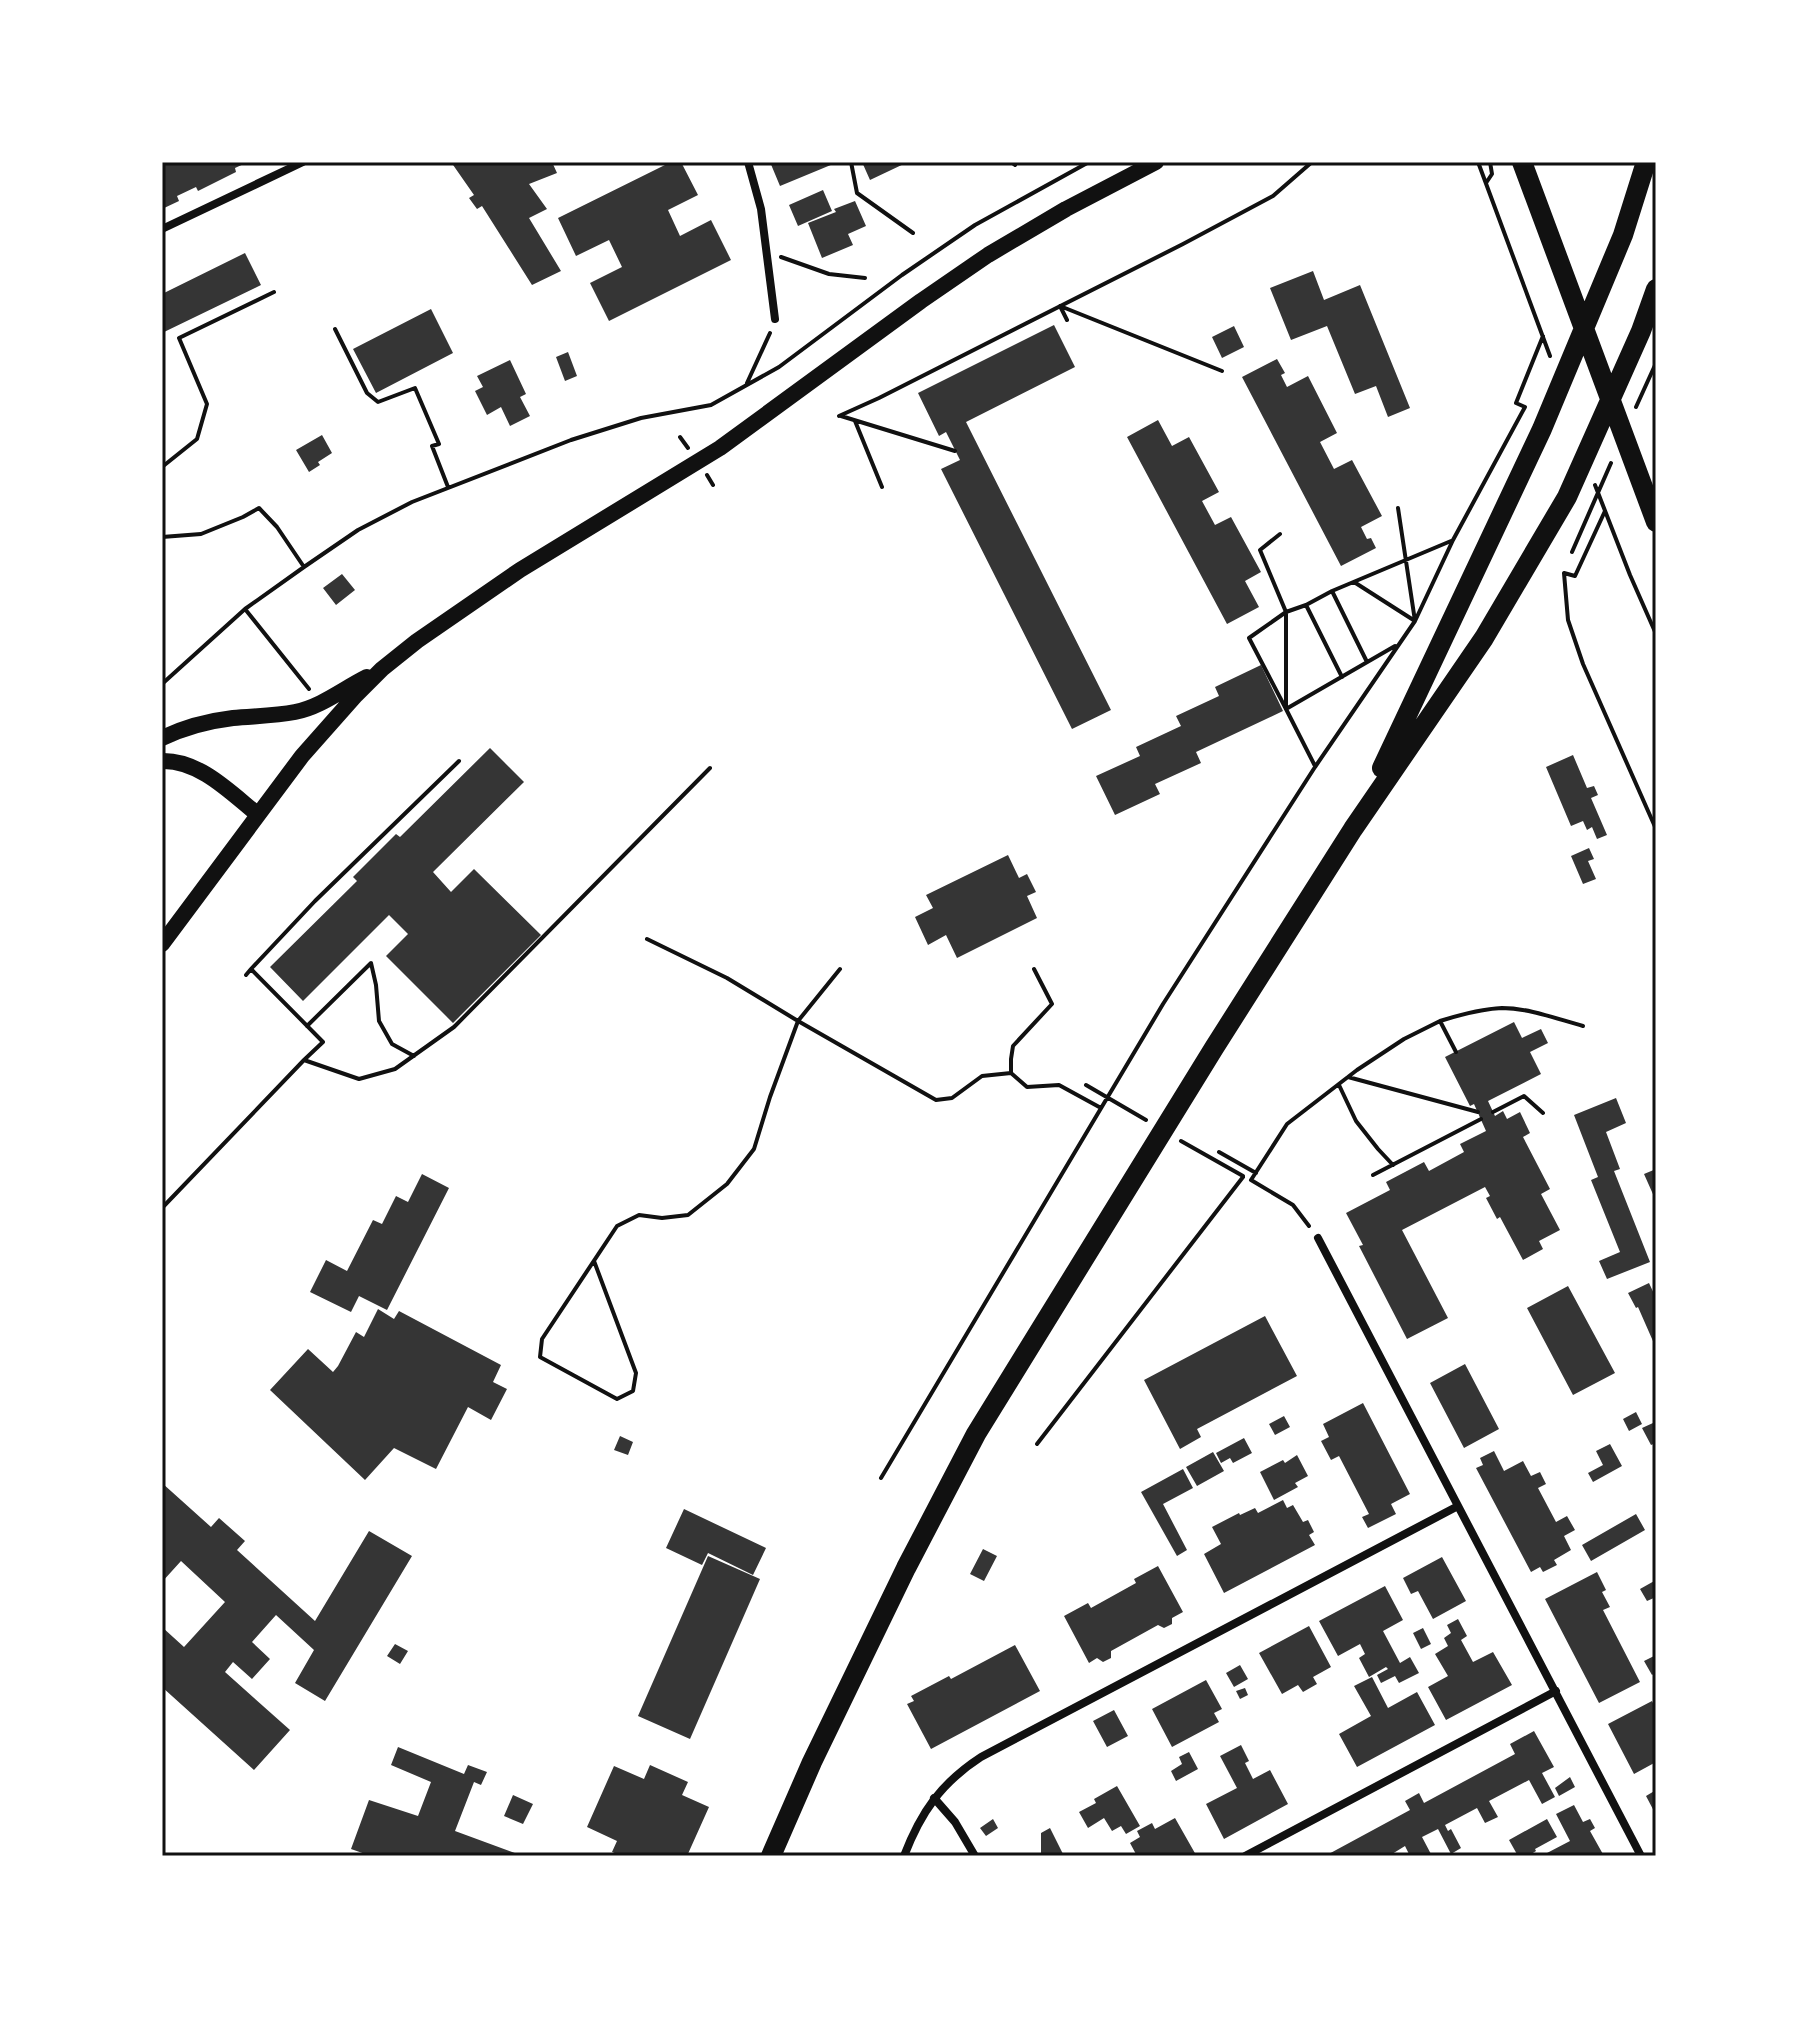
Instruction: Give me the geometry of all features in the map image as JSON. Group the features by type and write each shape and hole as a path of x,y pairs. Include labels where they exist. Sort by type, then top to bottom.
{"main road":[{"path":"162,944 257,814 329,724 382,669 439,625 520,570 720,448 988,255 1066,209 1156,162"},
{"path":"1522,162 1656,522"},
{"path":"1353,829 1542,429 1623,235 1646,162"},
{"path":"771,1856 812,1762 906,1568 976,1434 1353,829 1484,638 1567,497 1641,331 1656,289"},
{"path":"162,738 202,723 293,713 310,708 382,669"},
{"path":"162,761 190,765 257,814"}],"street":[{"path":"162,229 303,162"},
{"path":"748,162 761,209 775,319"},
{"path":"1318,1238 1641,1856"},
{"path":"904,1856 934,1798 962,1769 1458,1506"},
{"path":"1245,1856 1556,1691"},
{"path":"934,1798 955,1822 975,1856"}],"path":[{"path":"851,162 857,193 913,233"},
{"path":"162,684 245,609 358,530 412,502 571,440 641,418 711,405 779,367 892,282 975,225 1089,162"},
{"path":"955,451 839,416 1273,196 1312,162"},
{"path":"1478,162 1481,169"},
{"path":"1486,183 1492,174 1490,162"},
{"path":"767,252 829,274 865,278"},
{"path":"162,467 197,439 207,404 179,338 274,292"},
{"path":"1060,306 1067,320"},
{"path":"1060,306 1222,371"},
{"path":"747,385 775,319"},
{"path":"335,329 367,393 378,402 415,388 439,444 432,446 448,487"},
{"path":"881,1478 1176,983 1315,767 1415,621 1453,540 1525,407 1516,403 1543,336"},
{"path":"855,421 882,487"},
{"path":"162,537 201,534 259,508 277,527 304,567"},
{"path":"1398,508 1415,621"},
{"path":"1605,511 1575,576 1564,573 1568,620 1583,664 1656,829"},
{"path":"1280,534 1260,550 1286,612 1286,709"},
{"path":"1315,767 1249,638 1286,612 1453,540"},
{"path":"1354,582 1415,621"},
{"path":"1332,591 1367,662"},
{"path":"1306,605 1342,677"},
{"path":"245,609 310,691"},
{"path":"1286,709 1398,644"},
{"path":"246,975 315,901 459,761"},
{"path":"304,1060 359,1079 395,1069 414,1056 454,1027 710,768"},
{"path":"647,939 727,978 936,1100 952,1098 982,1076 1011,1073 1027,1087 1059,1085 1102,1108"},
{"path":"307,1026 371,963 379,1021 392,1044 414,1056"},
{"path":"162,1205 323,1042 251,969"},
{"path":"594,1261 636,1373 633,1391 617,1399 540,1357 542,1339 617,1226 639,1215 662,1218 688,1215 727,1184 754,1149 798,1021 840,969"},
{"path":"1011,1073 1013,1046 1052,1004 1034,969"},
{"path":"1251,1180 1287,1124 1404,1039 1440,1021 1501,1008 1534,1012 1583,1026"},
{"path":"1440,1021 1456,1052"},
{"path":"1348,1077 1478,1112"},
{"path":"1338,1085 1356,1121 1393,1165"},
{"path":"1493,1112 1524,1096 1543,1113"},
{"path":"1373,1175 1481,1119"},
{"path":"1219,1152 1256,1173"},
{"path":"1037,1444 1243,1177 1293,1205 1318,1238"}],"building":[{"path":"162,162 248,162 235,168 236,172 198,191 196,187 177,196 179,201 162,209"},
{"path":"451,162 552,162 557,173 529,184 547,209 529,218 561,271 532,285 482,206 477,209 469,198 474,195"},
{"path":"671,162 681,162 698,195 668,210 680,236 711,220 731,260 609,321 590,283 622,267 609,240 576,256 558,218"},
{"path":"770,162 838,162 780,186"},
{"path":"862,162 908,162 870,180"},
{"path":"823,190 832,211 798,226 789,205"},
{"path":"855,201 866,226 848,234 853,245 822,258 808,223"},
{"path":"245,253 261,285 162,333 162,294"},
{"path":"1313,271 1324,300 1360,285 1410,408 1388,417 1376,386 1355,394 1327,326 1291,340 1270,288"},
{"path":"431,309 453,353 376,393 353,349"},
{"path":"1054,325 1075,367 966,422 1111,710 1072,729 941,469 960,460 946,432 939,436 918,393"},
{"path":"1234,326 1244,347 1222,358 1212,337"},
{"path":"568,352 577,376 565,381 556,357"},
{"path":"1277,359 1285,373 1281,375 1287,387 1308,376 1337,433 1320,442 1334,469 1352,460 1382,516 1361,527 1376,548 1341,566 1242,377"},
{"path":"510,360 526,394 520,397 530,416 510,426 501,407 487,415 475,391 483,387 477,376"},
{"path":"1158,420 1172,446 1189,437 1219,492 1202,501 1215,525 1231,517 1261,572 1245,581 1259,607 1227,624 1127,437"},
{"path":"322,435 332,453 309,472 296,450"},
{"path":"342,574 355,590 336,605 323,588"},
{"path":"1261,665 1283,711 1196,752 1201,763 1155,784 1160,794 1115,815 1096,776 1140,756 1136,747 1181,726 1176,716 1219,696 1215,687"},
{"path":"490,748 524,782 433,872 451,892 474,869 541,935 453,1023 386,956 408,934 389,915 303,1001 270,967 357,881 353,877 396,834 400,837"},
{"path":"1573,755 1587,788 1594,786 1598,795 1591,798 1607,835 1597,839 1592,827 1587,830 1583,821 1571,826 1546,767"},
{"path":"1589,848 1594,859 1588,861 1596,879 1583,884 1571,856"},
{"path":"1008,855 1019,878 1027,874 1036,892 1027,896 1037,918 957,958 946,935 928,945 915,917 933,908 926,895"},
{"path":"1514,1022 1522,1038 1541,1029 1548,1043 1530,1052 1541,1074 1488,1101 1495,1116 1503,1111 1507,1119 1520,1112 1530,1133 1523,1137 1550,1189 1541,1194 1560,1230 1539,1241 1543,1249 1523,1260 1486,1198 1490,1196 1485,1187 1402,1230 1448,1318 1407,1339 1359,1246 1363,1245 1346,1213 1390,1190 1386,1182 1424,1162 1429,1171 1464,1152 1460,1144 1486,1131 1474,1104 1470,1106 1445,1057"},
{"path":"1616,1098 1626,1123 1606,1132 1620,1169 1614,1171 1650,1262 1607,1279 1599,1261 1620,1252 1591,1180 1598,1177 1574,1115"},
{"path":"1656,1169 1656,1201 1644,1174"},
{"path":"422,1174 449,1188 387,1310 359,1296 351,1312 310,1292 326,1260 347,1271 373,1220 382,1224 396,1196 408,1202"},
{"path":"1649,1283 1656,1298 1653,1300 1656,1308 1656,1348 1638,1307 1628,1293"},
{"path":"1568,1286 1615,1373 1573,1395 1527,1308"},
{"path":"378,1309 394,1319 399,1311 501,1365 493,1382 507,1389 491,1420 468,1407 436,1469 394,1448 365,1480 270,1390 308,1349 333,1372 356,1332 364,1337"},
{"path":"1265,1316 1297,1376 1197,1429 1201,1437 1180,1449 1144,1380"},
{"path":"1465,1364 1499,1429 1464,1448 1430,1383"},
{"path":"1363,1403 1410,1494 1391,1504 1396,1514 1368,1528 1362,1517 1369,1514 1339,1456 1331,1460 1321,1441 1329,1437 1323,1424"},
{"path":"1636,1412 1642,1424 1629,1431 1623,1419"},
{"path":"1284,1416 1290,1427 1275,1435 1269,1424"},
{"path":"1653,1423 1656,1443 1651,1445 1642,1428"},
{"path":"620,1436 633,1442 628,1455 614,1450"},
{"path":"1244,1438 1252,1453 1233,1463 1230,1458 1221,1463 1216,1453"},
{"path":"1610,1444 1622,1466 1593,1482 1588,1473 1603,1465 1596,1451"},
{"path":"1494,1451 1504,1471 1523,1461 1531,1476 1540,1472 1546,1484 1538,1488 1556,1522 1567,1516 1575,1530 1564,1536 1571,1550 1554,1560 1557,1565 1543,1572 1540,1567 1531,1572 1476,1468 1483,1465 1480,1458"},
{"path":"1213,1452 1224,1471 1197,1486 1186,1467"},
{"path":"1297,1455 1308,1476 1295,1483 1298,1487 1274,1500 1260,1472"},
{"path":"1183,1469 1193,1488 1163,1504 1187,1550 1177,1556 1141,1492"},
{"path":"162,1483 211,1527 219,1518 245,1541 237,1550 315,1621 369,1531 412,1556 325,1701 295,1683 314,1650 276,1615 252,1642 270,1659 252,1679 233,1662 225,1672 290,1730 254,1770 162,1687 162,1627 184,1647 225,1602 181,1561 162,1582"},
{"path":"1283,1500 1287,1508 1293,1505 1303,1522 1308,1520 1314,1532 1309,1535 1315,1545 1224,1593 1204,1554 1221,1544 1212,1527 1239,1513 1255,1508 1258,1513"},
{"path":"684,1509 766,1548 753,1575 708,1553 702,1565 666,1548"},
{"path":"1636,1514 1645,1530 1591,1561 1582,1545"},
{"path":"983,1549 997,1556 984,1581 970,1574"},
{"path":"708,1556 760,1579 690,1739 638,1716"},
{"path":"1442,1557 1466,1601 1433,1619 1418,1591 1411,1594 1403,1578"},
{"path":"1158,1566 1183,1612 1172,1618 1172,1624 1164,1628 1158,1625 1111,1651 1111,1658 1103,1662 1097,1658 1089,1663 1064,1616 1088,1603 1091,1608 1136,1583 1134,1579"},
{"path":"1597,1572 1610,1607 1603,1610 1640,1682 1599,1703 1545,1599"},
{"path":"1656,1580 1656,1597 1647,1601 1640,1589"},
{"path":"1385,1586 1403,1620 1383,1631 1400,1663 1410,1657 1419,1673 1399,1683 1395,1676 1381,1683 1377,1675 1388,1669 1386,1667 1369,1677 1359,1658 1365,1654 1360,1644 1338,1656 1319,1621"},
{"path":"1458,1619 1467,1636 1461,1640 1473,1662 1493,1652 1512,1685 1446,1720 1428,1687 1448,1676 1435,1654 1448,1646 1444,1638 1451,1633 1447,1625"},
{"path":"1309,1626 1331,1667 1313,1677 1317,1684 1303,1692 1298,1685 1282,1694 1259,1653"},
{"path":"1423,1628 1431,1644 1421,1649 1413,1633"},
{"path":"395,1644 408,1651 400,1664 387,1656"},
{"path":"1015,1645 1040,1691 931,1749 907,1704 914,1701 911,1696"},
{"path":"1656,1655 1656,1672 1652,1675 1644,1661"},
{"path":"1240,1665 1248,1679 1234,1687 1226,1673"},
{"path":"1372,1677 1388,1708 1417,1692 1435,1725 1357,1767 1339,1734 1371,1716 1354,1686"},
{"path":"1206,1680 1222,1709 1214,1713 1219,1722 1172,1747 1152,1709"},
{"path":"1245,1688 1248,1695 1240,1699 1236,1691"},
{"path":"1652,1701 1656,1709 1656,1762 1634,1774 1608,1724"},
{"path":"1114,1710 1128,1736 1107,1747 1093,1721"},
{"path":"1534,1731 1554,1767 1542,1773 1555,1797 1542,1804 1529,1780 1489,1801 1498,1817 1485,1823 1477,1808 1445,1825 1448,1831 1451,1829 1461,1848 1451,1854 1438,1829 1422,1837 1432,1856 1410,1856 1405,1846 1393,1856 1325,1856 1410,1810 1405,1801 1419,1793 1424,1803 1515,1754 1510,1744"},
{"path":"1241,1745 1253,1779 1270,1770 1288,1804 1224,1839 1206,1804 1237,1788 1220,1756"},
{"path":"398,1747 464,1774 468,1765 487,1772 481,1785 474,1782 455,1831 523,1856 371,1856 351,1849 369,1800 418,1816 431,1782 391,1765"},
{"path":"1189,1752 1198,1769 1176,1781 1171,1771 1182,1764 1179,1757"},
{"path":"650,1765 688,1782 682,1795 709,1807 687,1856 622,1856 612,1852 617,1841 587,1827 614,1766 644,1779"},
{"path":"1570,1777 1575,1787 1559,1796 1555,1788"},
{"path":"1117,1786 1140,1826 1126,1834 1121,1826 1112,1831 1104,1818 1088,1828 1079,1812"},
{"path":"1656,1790 1656,1815 1646,1796"},
{"path":"513,1795 533,1804 523,1824 504,1816"},
{"path":"1574,1805 1583,1822 1590,1819 1595,1828 1590,1831 1604,1856 1549,1856 1547,1853 1570,1841 1556,1814"},
{"path":"1175,1818 1196,1855 1137,1856 1130,1843 1140,1837 1137,1831 1152,1823 1155,1829"},
{"path":"993,1819 998,1828 986,1836 980,1828"},
{"path":"1547,1819 1557,1837 1528,1856 1518,1856 1509,1840"},
{"path":"1050,1828 1064,1856 1041,1855 1041,1833"}]}
